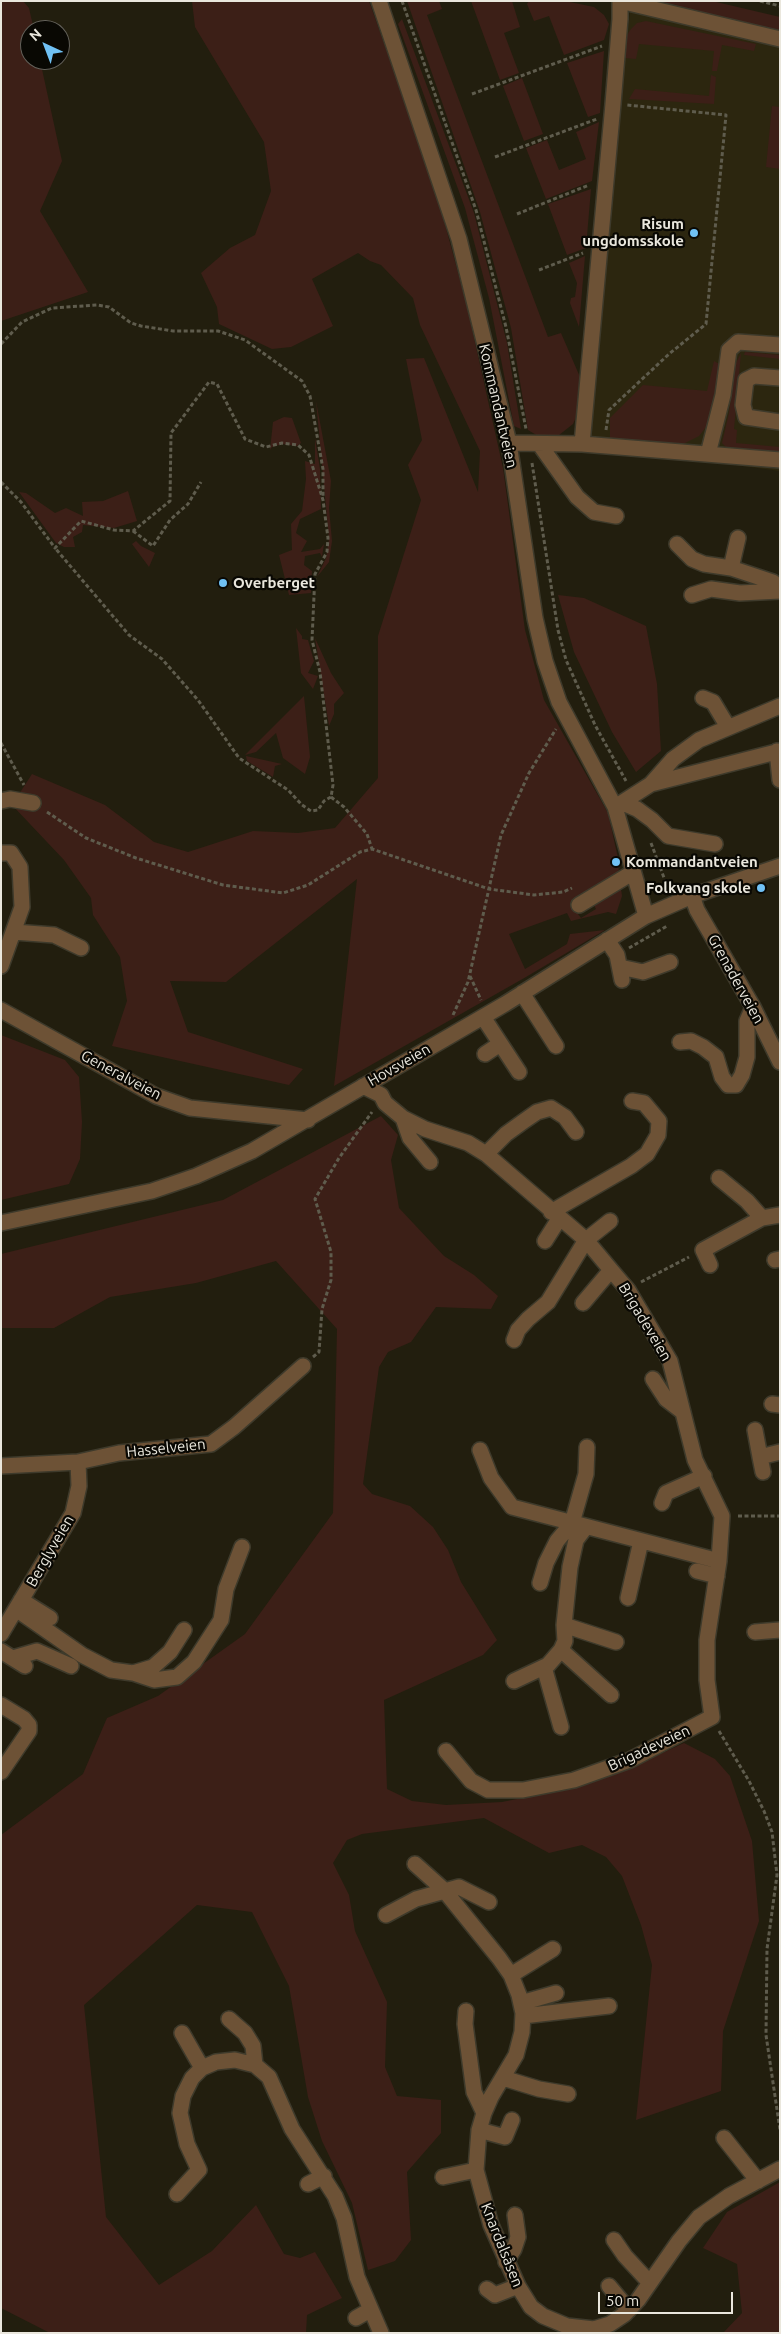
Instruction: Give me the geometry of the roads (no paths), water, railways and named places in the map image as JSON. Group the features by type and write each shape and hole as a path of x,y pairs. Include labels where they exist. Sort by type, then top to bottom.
{"street":[{"name":"Kommandantveien","path":"379,1 459,239 509,443 535,618 545,661 563,711 619,805 632,873 646,916"},
{"path":"582,444 615,78 620,1 780,39"},
{"path":"708,454 723,395 729,350 738,342 780,345"},
{"path":"780,378 754,376 746,380 743,405 746,417 780,422"},
{"path":"509,443 540,445 582,444 780,460"},
{"path":"540,445 577,497 594,512 616,516"},
{"path":"731,568 738,538"},
{"path":"677,544 692,560 704,564 731,568 773,582 780,590"},
{"path":"692,595 711,589 740,593 780,590"},
{"path":"703,698 713,702 728,727"},
{"path":"619,805 651,784 673,759 699,740 780,706"},
{"path":"651,784 778,751 780,780"},
{"path":"1,802 10,798 33,803"},
{"path":"619,805 645,814 668,836 715,844"},
{"path":"1,853 11,853 20,868 22,907 14,932 5,946 1,966"},
{"name":"Hovsveien","path":"1,1223 152,1191 196,1176 252,1151 486,1015 646,916 692,896 780,866"},
{"path":"579,905 632,873"},
{"name":"Grenaderveien","path":"692,896 697,910 753,1007 780,1062"},
{"path":"14,932 54,935 81,948"},
{"path":"608,940 617,955 621,974 644,972 670,962"},
{"path":"522,993 556,1046"},
{"path":"680,1042 691,1041 703,1047 716,1057 722,1077 728,1085 736,1085 742,1075 747,1057 747,1021 753,1007"},
{"name":"Generalveien","path":"1,1010 156,1096 190,1108 308,1120"},
{"path":"486,1015 500,1044 519,1072"},
{"path":"485,1054 500,1044"},
{"name":"Brigadeveien","path":"363,1086 381,1096 385,1103 403,1118 425,1129 468,1143 486,1154 586,1240 628,1290 670,1361 695,1460 722,1516 718,1569 707,1640 707,1680 712,1717 630,1760 574,1780 523,1790 488,1790 471,1781 446,1751"},
{"path":"545,1241 555,1215 648,1154 658,1135 659,1122 644,1103 632,1100"},
{"path":"486,1154 506,1134 524,1121 537,1112 551,1108 565,1117 576,1132"},
{"path":"403,1118 410,1138 430,1162"},
{"path":"719,1178 747,1201 762,1218"},
{"path":"710,1265 703,1250 762,1218 780,1215"},
{"path":"514,1340 518,1330 548,1302 586,1240 610,1221"},
{"path":"583,1303 611,1270"},
{"name":"Hasselveien","path":"1,1466 78,1462 119,1454 211,1444 234,1427 303,1366"},
{"path":"653,1379 666,1399 683,1412"},
{"path":"755,1430 763,1472"},
{"path":"514,1681 544,1666 561,1650 565,1641 564,1625 586,1474 587,1447"},
{"path":"480,1450 492,1478 512,1507 641,1541 718,1569"},
{"path":"760,1456 780,1452"},
{"name":"Berglyveien","path":"1,1634 73,1513 79,1486 78,1462"},
{"path":"662,1503 666,1493 704,1476"},
{"path":"540,1584 546,1563 557,1541 579,1525"},
{"path":"628,1598 641,1541"},
{"path":"19,1605 82,1655 111,1670 133,1673 154,1680 177,1677 194,1662 221,1620 226,1589 242,1547"},
{"path":"697,1571 718,1569"},
{"path":"19,1605 50,1618"},
{"path":"564,1625 616,1642"},
{"path":"133,1673 153,1667 170,1652 184,1630"},
{"path":"755,1632 780,1630"},
{"path":"561,1650 611,1695"},
{"path":"13,1658 37,1651 72,1666"},
{"path":"544,1666 561,1727"},
{"path":"1,1705 24,1719 29,1725 29,1731 1,1772"},
{"name":"Knardalsåsen","path":"415,1864 444,1890 510,1975 522,2010 522,2032 516,2055 484,2114 479,2130 476,2170 490,2225 506,2262 531,2307 564,2330 611,2328 629,2310 679,2241 699,2217 729,2196 780,2169"},
{"path":"386,1915 416,1899 459,1887 488,1902"},
{"path":"510,1975 552,1949"},
{"path":"522,2010 556,1993"},
{"path":"522,2010 609,2006"},
{"path":"466,2011 465,2024 474,2092 484,2114"},
{"path":"229,2019 245,2033 253,2046 255,2065"},
{"path":"182,2033 202,2068"},
{"path":"177,2194 199,2170 187,2144 180,2113 183,2096 192,2078 202,2068 216,2062 235,2060 255,2065 269,2077 292,2129 324,2176 344,2218 356,2277 381,2333"},
{"path":"503,2078 539,2090 568,2094"},
{"path":"479,2130 505,2137 512,2120"},
{"path":"724,2138 758,2181"},
{"path":"443,2177 476,2170"},
{"path":"308,2184 324,2176"},
{"path":"506,2262 514,2249 518,2237 515,2215"},
{"path":"614,2240 625,2256 650,2283"},
{"path":"487,2289 495,2295 518,2286"},
{"path":"609,2286 629,2310"},
{"path":"356,2318 370,2310"}],"place":[{"name":"Risum ungdomsskole","path":"694,233"},
{"name":"Overberget","path":"223,583"},
{"name":"Kommandantveien","path":"616,862"},
{"name":"Folkvang skole","path":"761,888"}]}
